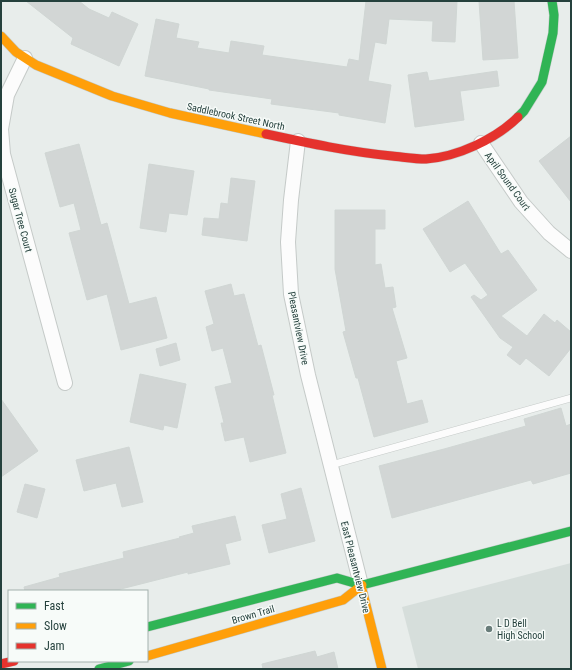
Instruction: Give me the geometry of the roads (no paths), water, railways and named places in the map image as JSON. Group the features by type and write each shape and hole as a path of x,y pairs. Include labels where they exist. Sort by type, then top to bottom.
{"street":[{"name":"Saddlebrook Street North","path":"1,36 16,52 36,65 112,96 170,113 298,141 369,154 425,159 446,156 481,143 508,127 524,111 542,82 553,33 554,15 552,1"},
{"name":"Sugar Tree Court","path":"25,58 7,95 1,129 3,154 65,383"},
{"name":"Pleasantview Drive","path":"298,141 288,242 291,294 308,376 331,465"},
{"name":"April Sound Court","path":"481,143 521,202 549,233 571,251"},
{"name":"East Pleasantview Drive","path":"331,465 382,669"},
{"name":"Brown Trail","path":"148,656 343,600 361,585 571,530"},
{"name":"Brown Trail","path":"148,627 337,578 361,585"},
{"path":"99,669 123,664"}],"lane":[{"path":"331,465 571,398"}],"place":[{"name":"L D Bell High School","path":"489,629"}]}
